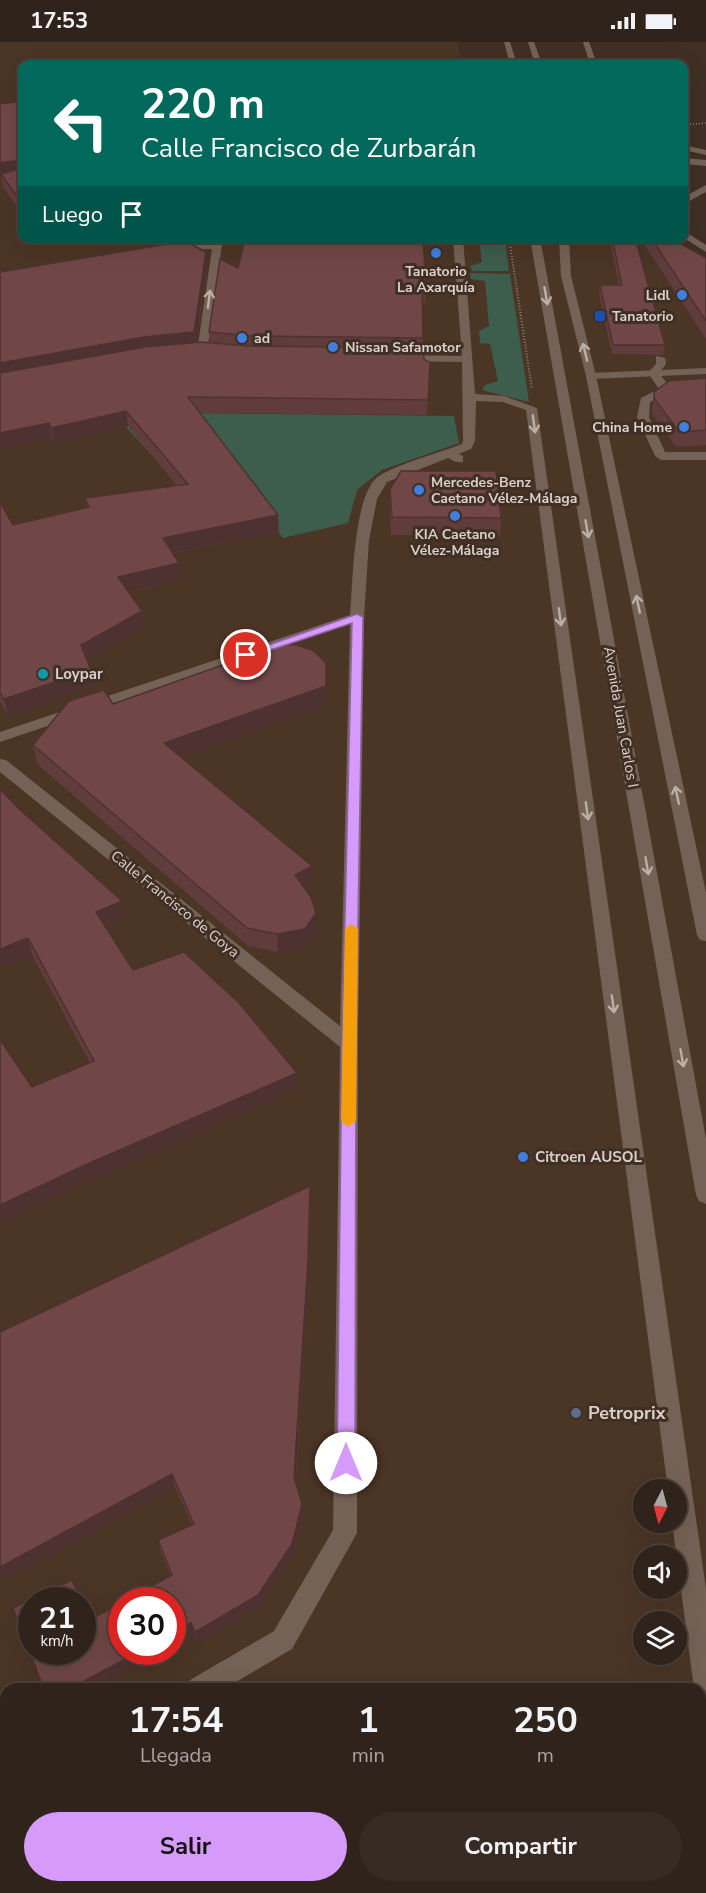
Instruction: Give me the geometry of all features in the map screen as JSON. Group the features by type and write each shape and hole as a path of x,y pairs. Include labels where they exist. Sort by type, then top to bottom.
{"street":[{"path":"507,42 513,60"},
{"path":"531,42 538,60"},
{"path":"586,42 593,60"},
{"path":"688,148 706,153"},
{"path":"688,161 706,163"},
{"path":"695,173 706,173"},
{"path":"688,199 706,189"},
{"path":"688,237 706,249"},
{"path":"163,248 208,243"},
{"path":"201,352 217,243"},
{"path":"209,1683 284,1640 345,1533 349,1044 357,617 363,540 375,488 383,479 409,467 455,456 467,446 469,441 470,397 465,359 458,243"},
{"name":"Avenida Juan Carlos I","path":"537,243 706,1195"},
{"path":"564,243 566,276 591,376 706,934"},
{"path":"393,358 465,359"},
{"path":"653,373 661,364 660,358"},
{"path":"591,376 706,371"},
{"path":"653,373 666,390 645,400 643,417 661,456 706,456"},
{"path":"470,397 504,399 531,408 706,1681"},
{"path":"0,737 357,617"},
{"name":"Calle Francisco de Goya","path":"0,764 349,1044"}],"path":[{"path":"688,125 706,123"},
{"path":"510,243 522,325"}],"shaded area":[{"path":"0,42 458,42 460,60 18,60 18,243 672,243 706,262 706,1683 0,1683"}],"green space":[{"path":"480,243 506,243 509,271 472,271 470,266 482,262"},
{"path":"470,273 510,274 529,402 482,390 485,385 498,381 490,344 480,343 479,331 489,326 485,281 471,279"},
{"path":"183,413 454,416 459,443 382,470 357,490 348,523 283,538 220,454 170,451 151,454 126,427"}],"building":[{"path":"18,102 18,160 0,163 0,104"},
{"path":"18,169 18,198 1,174"},
{"path":"173,243 189,243 206,252 194,332 144,337 0,363 0,272"},
{"path":"244,243 423,243 426,288 422,288 423,338 249,336 209,332 220,259 238,268"},
{"path":"613,243 636,243 665,345 613,345 600,285 622,285"},
{"path":"654,243 679,243 706,258 706,321"},
{"path":"201,342 249,346 423,348 424,359 430,363 428,400 188,397 278,515 163,538 179,563 118,577 142,611 81,645 91,670 4,699 0,692 0,502 13,525 89,507 85,498 188,484 126,411 51,428 49,423 0,433 0,373 145,347"},
{"name":"China Home","path":"706,378 706,430 679,432 654,398 654,392 669,381"},
{"path":"401,471 496,471 501,518 392,517 390,489"},
{"path":"281,644 297,645 314,651 326,663 326,686 164,743 312,866 295,875 311,897 316,913 305,929 277,934 247,928 33,745 69,701 104,690 113,704"},
{"path":"0,789 18,808 122,901 96,912 133,970 184,952 239,1003 297,1073 85,1165 0,1205 0,1040 32,1087 94,1061 28,938 0,949"},
{"path":"310,1186 308,1261 294,1477 302,1504 292,1544 258,1595 195,1632 191,1623 186,1626 186,1587 150,1587 172,1575 158,1540 194,1524 172,1474 0,1567 0,1332"},
{"path":"72,1580 75,1587 57,1587"},
{"path":"18,1606 18,1621 13,1608"},
{"path":"108,1610 108,1665 114,1665 80,1683 42,1683 35,1665 96,1665 96,1616"}],"slow traffic":[{"path":"348,1121 351,929"}],"place":[{"name":"Tanatorio La Axarquía","path":"436,253"},
{"name":"Lidl","path":"682,295"},
{"name":"Tanatorio","path":"600,316"},
{"name":"ad","path":"242,338"},
{"name":"Nissan Safamotor","path":"333,347"},
{"name":"China Home","path":"684,427"},
{"name":"Mercedes-Benz Caetano Vélez-Málaga","path":"419,490"},
{"name":"KIA Caetano Vélez-Málaga","path":"455,516"},
{"name":"Loypar","path":"43,674"},
{"name":"Citroen AUSOL","path":"523,1157"},
{"name":"Petroprix","path":"576,1413"}],"route":[{"path":"246,655 357,617 349,1044 346,1463"}]}
